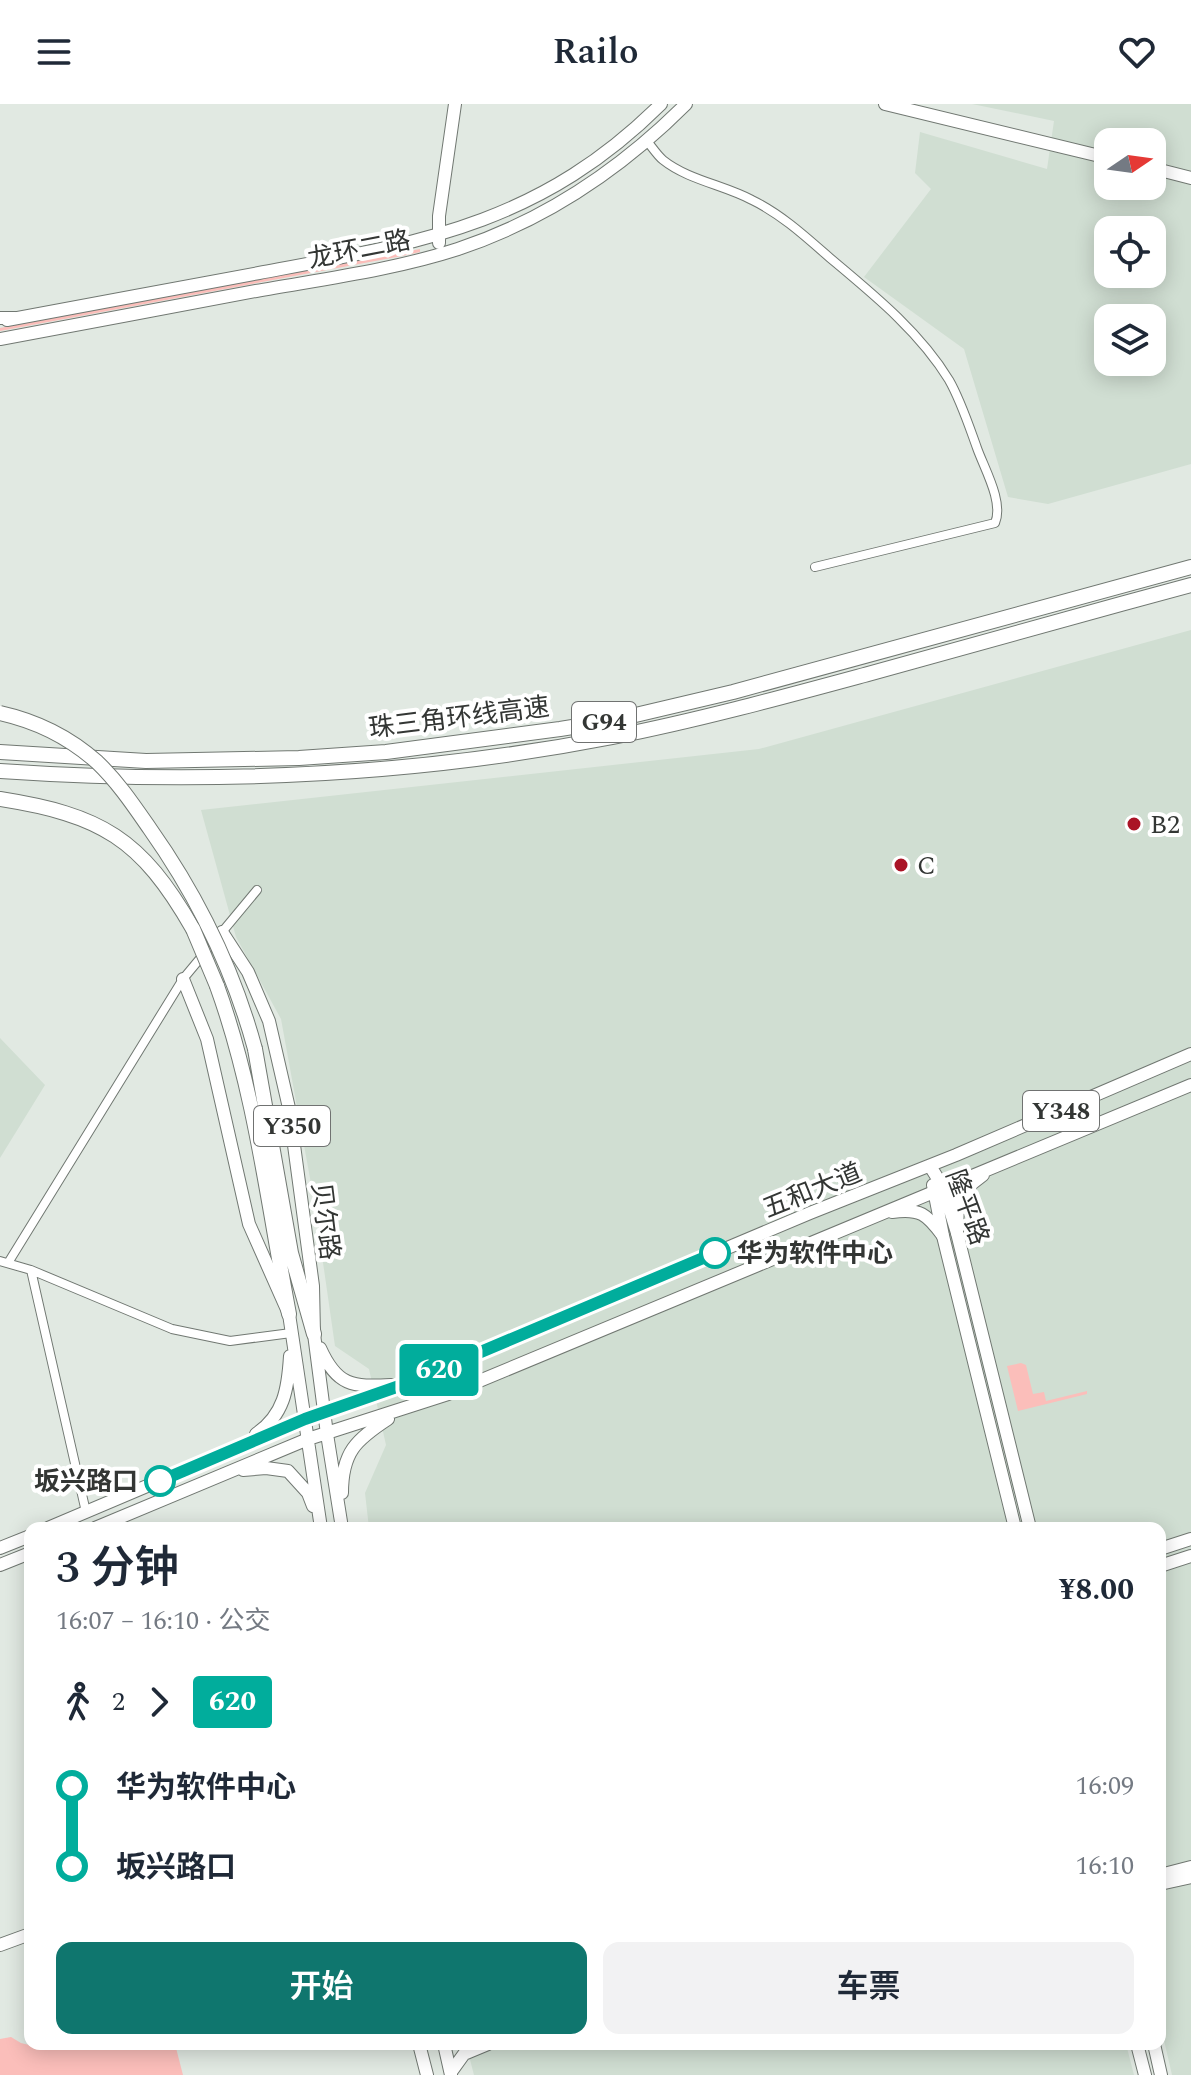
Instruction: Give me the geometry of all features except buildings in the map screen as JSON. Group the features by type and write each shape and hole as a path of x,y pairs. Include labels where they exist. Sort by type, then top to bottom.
{"highway":[{"name":"珠三角环线高速","path":"0,752 146,761 299,758 386,752 546,732 610,721 733,692 1191,567"},
{"name":"珠三角环线高速","path":"0,771 74,776 216,777 401,766 522,753 616,737 738,709 1191,585"},
{"path":"0,713 44,726 97,762 119,785 166,851 208,921 244,1009 255,1049 291,1253 314,1334"},
{"path":"0,799 59,809 113,833 141,855 160,876 193,929 228,1018 252,1109 289,1314"}],"main road":[{"path":"442,254 437,236 455,104"},
{"name":"龙环二路","path":"0,320 362,254 437,236 506,212 559,184 609,149 661,104"},
{"name":"龙环二路","path":"0,339 362,272 442,254 510,228 552,207 606,173 647,141 686,104"},
{"path":"885,104 1094,155"},
{"path":"1166,172 1191,178"},
{"name":"贝尔路","path":"222,932 248,972 269,1021 289,1108 313,1286 314,1334 341,1522"},
{"name":"Y350","path":"183,979 207,1039 249,1224 289,1314 320,1522"},
{"name":"五和大道","path":"62,1522 305,1419 405,1384 1191,1054"},
{"name":"五和大道","path":"109,1522 308,1439 448,1394 1191,1085"},
{"path":"957,1233 956,1211 961,1194 1000,1163"},
{"name":"隆平路","path":"930,1166 957,1233 1029,1522"},
{"name":"隆平路","path":"938,1189 943,1236 1014,1522"},
{"path":"877,1215 902,1211 922,1213 932,1220 943,1236"},
{"path":"234,1450 265,1428 285,1401 291,1333"},
{"path":"314,1334 327,1363 339,1378 363,1387 405,1384"},
{"path":"342,1522 342,1482 349,1451 360,1438 403,1408"},
{"path":"232,1471 266,1468 288,1471 308,1493 319,1522"},
{"path":"0,1548 24,1538"},
{"path":"1166,1547 1191,1539"},
{"path":"1166,1564 1191,1556"},
{"path":"0,1565 24,1558"},
{"path":"1166,1873 1191,1867"},
{"path":"1166,1883 1191,1877"},
{"path":"0,1945 24,1936"},
{"path":"421,2050 427,2075"},
{"path":"445,2050 451,2074"},
{"path":"451,2074 464,2054 474,2050"},
{"path":"1139,2050 1145,2075"},
{"path":"1155,2050 1161,2075"}],"street":[{"path":"647,141 663,160 682,171 751,199 769,210 797,229 861,284 914,334 936,362 949,381 970,428 993,492 998,517 995,523 815,567"},
{"path":"257,890 183,979 4,1262 31,1270 172,1329 230,1341 291,1333"},
{"path":"31,1270 86,1512"}],"shaded area":[{"path":"972,104 1191,104 1191,464 1048,504 1008,497 964,349 864,277 931,189 915,173 920,132 1047,169 1054,121"},
{"path":"420,249 420,252 402,256 0,331 0,328"},
{"path":"1191,630 1191,2075 1172,2075 1166,2049 1166,1522 368,1522 365,1493 386,1445 369,1369 335,1346 314,1200 281,1019 236,937 201,810 759,749"},
{"path":"0,1038 45,1085 0,1158"},
{"path":"1026,1365 1033,1394 1044,1392 1046,1401 1087,1391 1087,1394 1018,1411 1007,1366"},
{"path":"11,2037 24,2044 24,2050 177,2050 183,2075 0,2075 0,2039"},
{"path":"468,2050 1128,2050 1134,2075 474,2075"}],"bus line":[{"name":"620","path":"160,1481 305,1419 405,1384 715,1253"}],"place":[{"name":"B2","path":"1134,824"},
{"name":"C","path":"901,865"},
{"name":"华为软件中心","path":"715,1253"},
{"name":"坂兴路口","path":"160,1481"}]}
